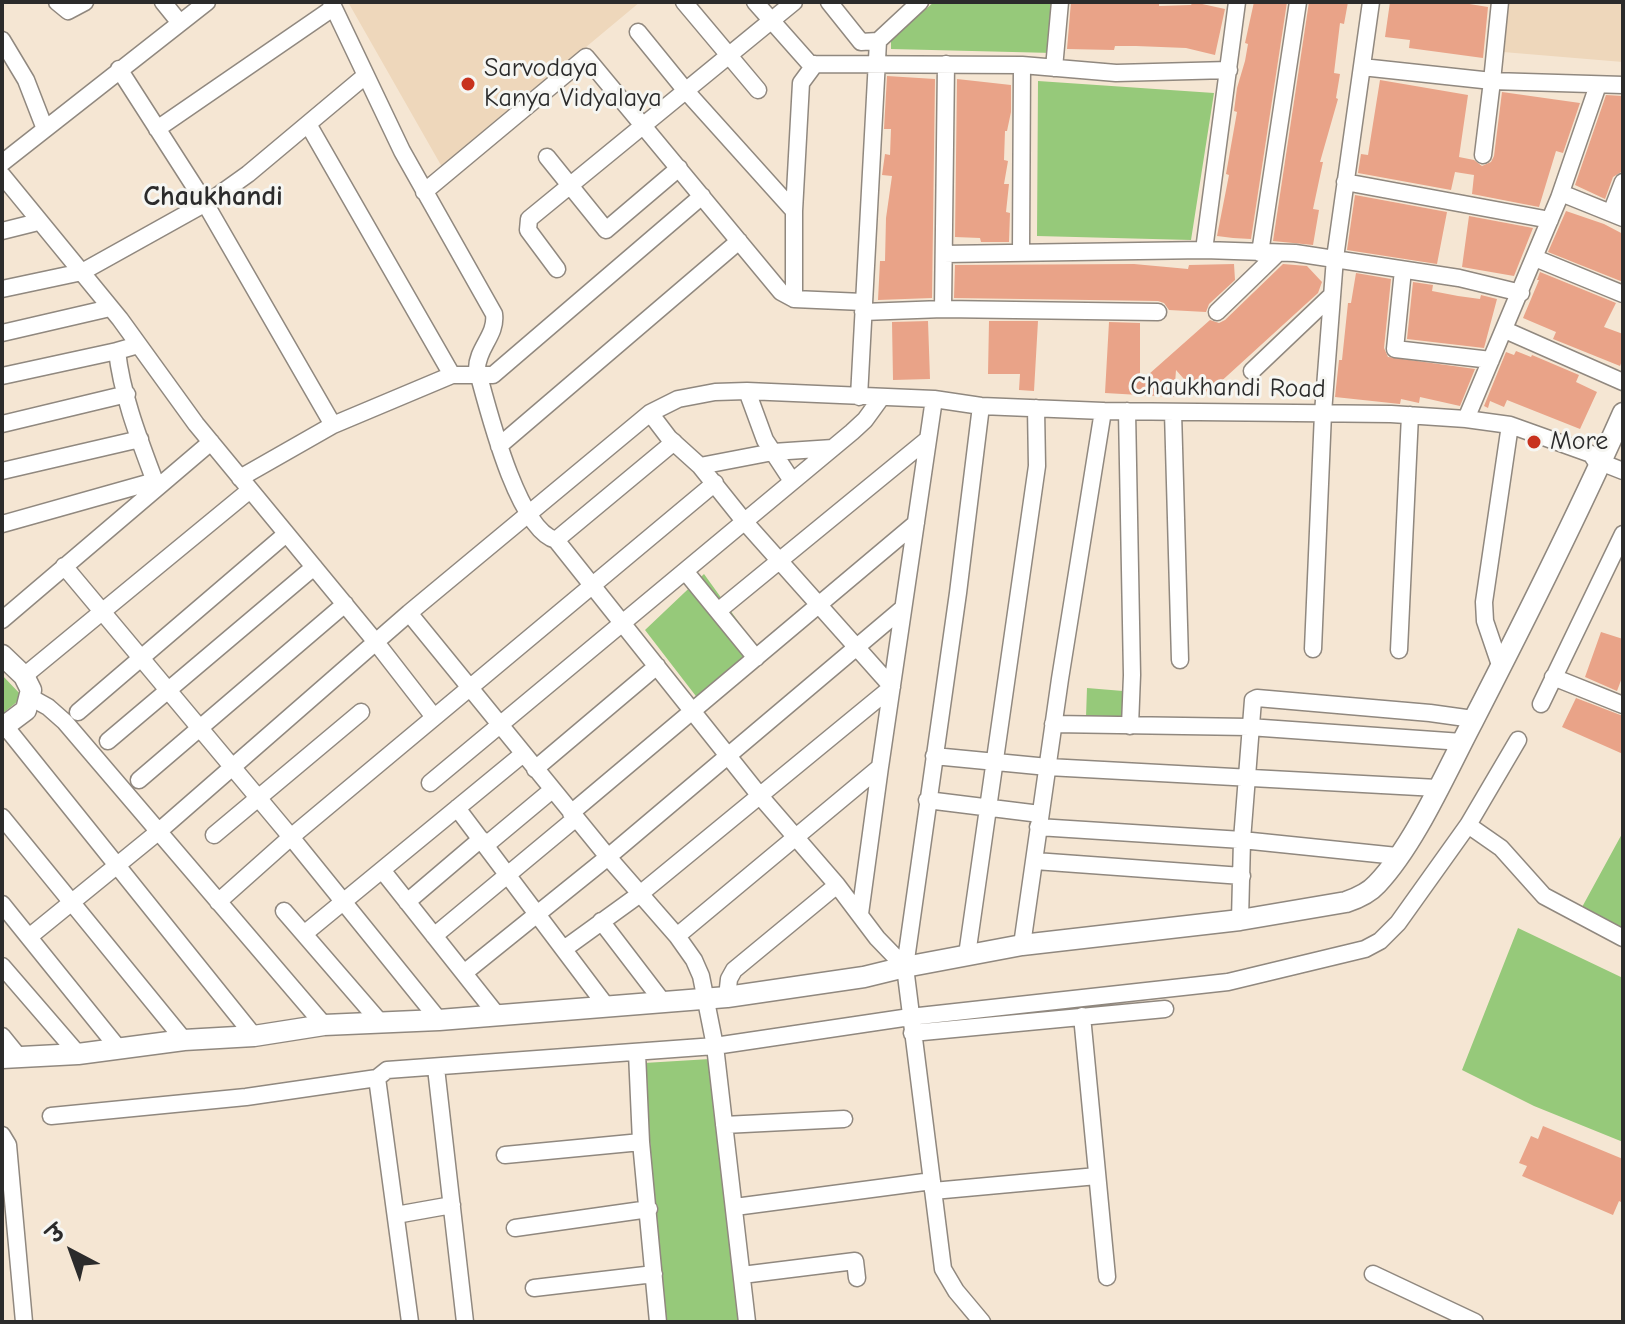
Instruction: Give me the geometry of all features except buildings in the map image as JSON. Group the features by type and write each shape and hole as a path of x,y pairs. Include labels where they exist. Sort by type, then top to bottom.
{"street":[{"path":"57,2 68,11 85,2"},
{"path":"163,2 180,23"},
{"path":"2,163 207,2"},
{"path":"684,2 758,90"},
{"path":"755,2 810,64 1022,65 1116,73 1229,70"},
{"path":"557,269 527,226 529,219 794,2"},
{"path":"829,2 861,42 878,41"},
{"path":"1054,68 1060,2"},
{"path":"1204,250 1237,2"},
{"path":"1217,312 1269,253 1298,2"},
{"path":"1313,649 1323,413 1335,258 1371,2"},
{"path":"1483,155 1500,2"},
{"path":"157,129 332,5 424,192 494,314 495,327 478,355 479,376 499,446 529,514 547,536 556,540 760,796 837,885 877,938 905,967"},
{"path":"859,397 878,41 911,5"},
{"path":"638,32 686,91 794,211"},
{"path":"2,40 26,80 45,129"},
{"path":"424,192 586,57 781,292 794,299 863,307 1158,312"},
{"path":"794,299 794,211 801,83 815,64"},
{"path":"943,309 946,64"},
{"path":"1021,251 1022,65"},
{"path":"1362,67 1492,81 1623,85"},
{"path":"119,69 205,203 333,425"},
{"path":"2,289 82,272 205,203 227,190 365,76"},
{"path":"1466,419 1561,193 1598,85"},
{"path":"308,124 452,375"},
{"path":"547,157 606,230 679,168"},
{"path":"2,175 110,308 173,396 434,717"},
{"path":"1345,182 1550,220"},
{"path":"1561,193 1617,215 1623,182"},
{"path":"24,676 102,613 245,484 333,425 452,375 493,375 702,196"},
{"path":"2,231 38,222"},
{"path":"499,446 739,241"},
{"path":"944,254 1204,250 1269,253 1335,258 1459,278 1521,293"},
{"path":"1535,258 1623,294"},
{"path":"1403,270 1395,349 1491,360"},
{"path":"1252,371 1332,295"},
{"path":"2,333 110,308"},
{"path":"1505,330 1623,382"},
{"path":"2,376 138,345"},
{"path":"117,351 140,439 156,484"},
{"path":"747,391 765,440 792,481"},
{"name":"Chaukhandi Road","path":"29,937 158,832 375,641 650,413 678,399 715,392 747,391 934,399 981,406 1103,411 1323,413 1466,419 1510,425 1605,457 1623,471"},
{"path":"2,424 127,394"},
{"path":"430,783 833,448 865,420 881,398"},
{"path":"860,914 934,399"},
{"path":"980,1320 943,1269 905,967 981,406"},
{"path":"967,955 1037,466 1036,408"},
{"path":"1022,945 1053,724 1103,411"},
{"path":"1127,411 1132,675 1130,726"},
{"path":"1173,412 1180,660"},
{"path":"650,413 892,687"},
{"path":"2,1036 11,1058 254,1036 324,1025 439,1020 727,997 864,977 1022,945 1240,920 1357,898 1376,886 1437,788 1501,668 1605,457 1623,413"},
{"path":"1399,650 1410,415"},
{"path":"1501,668 1485,621 1484,602 1510,425"},
{"path":"2,471 140,439"},
{"path":"718,611 928,439"},
{"path":"2,620 156,484 211,442"},
{"path":"556,540 674,442"},
{"path":"700,466 773,452 833,448"},
{"path":"218,902 291,837 715,483"},
{"path":"2,524 156,484"},
{"path":"434,936 692,711 916,523"},
{"path":"78,712 286,534"},
{"path":"1541,704 1623,534"},
{"path":"64,566 291,837 439,1020"},
{"path":"108,741 314,567"},
{"path":"685,571 756,658"},
{"path":"139,780 345,604"},
{"path":"464,973 608,857 903,608"},
{"path":"409,613 694,960 701,976 715,1046 747,1322"},
{"path":"2,655 24,676 31,690 26,710 4,727 254,1036"},
{"path":"535,769 657,666"},
{"path":"1553,677 1623,704"},
{"path":"564,949 640,894 892,687"},
{"path":"30,697 65,722 324,1025"},
{"path":"1240,920 1251,702 1257,698 1473,719"},
{"path":"214,835 361,712"},
{"path":"1053,724 1249,727 1462,742"},
{"path":"51,1116 246,1097 377,1078 387,1070 637,1053 911,1025 1228,982 1365,949 1380,941 1398,923 1468,825 1518,740"},
{"path":"304,934 523,754"},
{"path":"934,756 1048,767 1437,788"},
{"path":"677,936 880,767"},
{"path":"407,902 552,790"},
{"path":"927,800 988,808 1039,821 1397,856"},
{"path":"457,808 607,1007"},
{"path":"2,817 184,1040"},
{"path":"1468,825 1501,848 1544,896 1623,938"},
{"path":"1035,861 1242,876"},
{"path":"382,870 497,1015"},
{"path":"727,997 729,979 744,960 837,885"},
{"path":"2,904 119,1049"},
{"path":"284,911 380,1022"},
{"path":"601,921 663,1002"},
{"path":"2,966 78,1054"},
{"path":"911,1025 1165,1009"},
{"path":"1082,1016 1107,1277"},
{"path":"637,1053 641,1142 658,1322"},
{"path":"436,1068 465,1322"},
{"path":"377,1078 410,1322"},
{"path":"724,1125 844,1119"},
{"path":"2,1135 8,1145 24,1322"},
{"path":"505,1155 641,1142"},
{"path":"735,1207 932,1186 1097,1176"},
{"path":"396,1215 452,1205"},
{"path":"515,1228 649,1209"},
{"path":"742,1275 855,1261 857,1278"},
{"path":"534,1288 654,1274"},
{"path":"1373,1274 1475,1322"},
{"path":"959,1322 980,1320"}],"shaded area":[{"name":"Sarvodaya Kanya Vidyalaya","path":"348,2 640,2 442,167"},
{"path":"1508,2 1623,2 1623,62 1503,52"}],"green space":[{"path":"934,2 1058,2 1053,53 891,49 891,39"},
{"path":"1038,81 1214,93 1191,240 1037,236"},
{"path":"704,574 761,653 702,704 645,630"},
{"path":"2,675 23,697 2,714"},
{"path":"1087,688 1135,692 1133,719 1086,717"},
{"path":"1623,832 1623,932 1581,909"},
{"path":"1518,928 1623,978 1623,1142 1534,1106 1462,1070"},
{"path":"710,1059 739,1322 664,1322 644,1063"}],"place":[{"name":"Sarvodaya Kanya Vidyalaya","path":"468,84"},
{"name":"More","path":"1534,442"}],"district":[{"name":"Chaukhandi","path":"213,197"}]}
